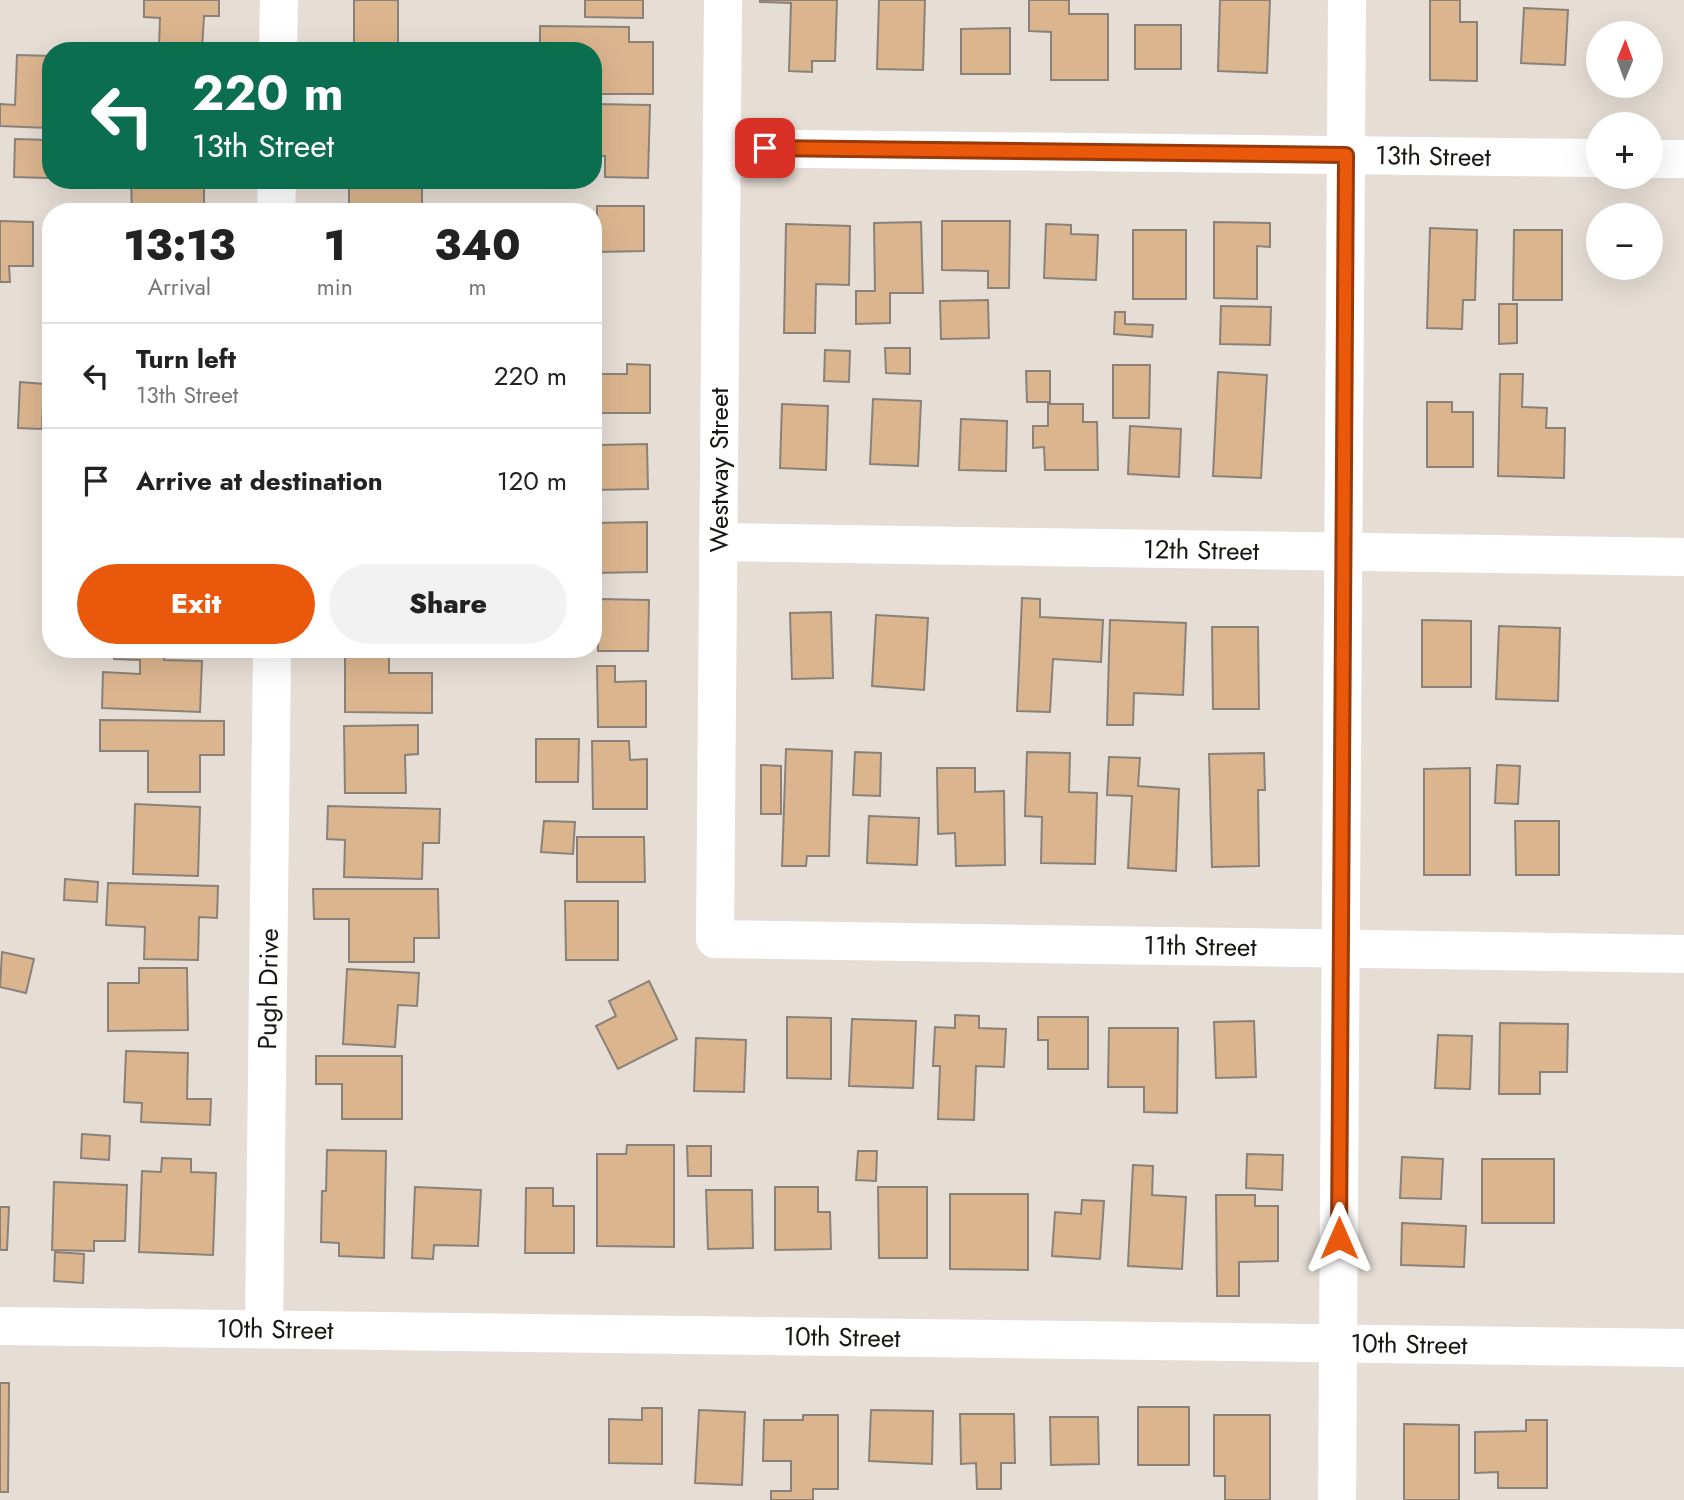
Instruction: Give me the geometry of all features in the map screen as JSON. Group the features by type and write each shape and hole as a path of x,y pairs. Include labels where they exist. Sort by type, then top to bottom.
{"street":[{"path":"278,42 279,0"},
{"name":"Westway Street","path":"715,939 723,0"},
{"path":"1337,1500 1348,0"},
{"name":"13th Street","path":"722,148 1586,158"},
{"path":"1663,159 1684,159"},
{"name":"12th Street","path":"719,542 1684,557"},
{"name":"Pugh Drive","path":"264,1329 272,658"},
{"name":"11th Street","path":"715,939 1684,954"},
{"name":"10th Street","path":"0,1326 1684,1348"}],"building":[{"path":"144,0 219,0 219,16 204,16 202,42 159,42 160,18 144,17"},
{"path":"354,0 398,0 398,42 354,42"},
{"path":"585,0 643,0 643,18 585,17"},
{"path":"760,0 837,0 835,61 812,61 812,72 789,71 791,3"},
{"path":"879,0 925,0 923,70 877,69"},
{"path":"1029,0 1069,0 1069,14 1108,14 1108,80 1051,80 1051,32 1029,31"},
{"path":"1220,0 1270,0 1267,73 1218,71"},
{"path":"1430,0 1460,0 1460,22 1477,22 1477,81 1430,80"},
{"path":"1524,8 1568,10 1565,65 1521,63"},
{"path":"1135,25 1181,25 1181,69 1135,69"},
{"path":"540,26 629,27 629,42 653,42 653,94 602,94 602,42 540,42"},
{"path":"1010,28 1010,74 961,74 961,29"},
{"path":"17,55 42,56 42,128 0,126 0,104 15,105"},
{"path":"602,104 650,105 648,178 605,177 605,156 602,156"},
{"path":"15,139 42,140 42,178 14,177"},
{"path":"131,189 204,189 204,203 132,203"},
{"path":"349,189 422,189 422,203 349,203"},
{"path":"602,206 644,206 644,251 602,252"},
{"path":"0,221 33,222 33,266 9,266 10,282 0,282"},
{"path":"942,221 1010,221 1009,288 988,288 988,271 942,270"},
{"path":"921,222 923,293 890,293 890,323 856,324 856,291 875,291 874,223"},
{"path":"1214,222 1270,223 1270,247 1257,246 1257,299 1214,298"},
{"path":"786,224 850,226 849,285 816,284 815,333 784,333"},
{"path":"1046,224 1071,225 1071,234 1098,235 1096,280 1044,278"},
{"path":"1430,228 1477,230 1475,300 1463,300 1462,329 1427,328"},
{"path":"1133,230 1186,230 1186,299 1133,299"},
{"path":"1514,230 1562,230 1562,300 1513,300"},
{"path":"988,300 989,338 941,339 940,301"},
{"path":"1499,304 1517,304 1517,343 1499,344"},
{"path":"1221,306 1271,307 1270,345 1220,344"},
{"path":"1115,312 1125,312 1125,324 1153,325 1152,337 1114,334"},
{"path":"885,348 910,348 910,374 886,373"},
{"path":"825,350 850,351 849,382 824,381"},
{"path":"627,364 650,365 650,413 602,413 602,374 627,374"},
{"path":"1113,365 1150,365 1149,418 1113,418"},
{"path":"1026,371 1050,371 1050,402 1027,402"},
{"path":"1218,372 1267,375 1261,478 1213,476"},
{"path":"1500,374 1523,374 1522,407 1547,408 1546,428 1565,428 1564,478 1498,476"},
{"path":"20,382 42,384 42,429 18,428"},
{"path":"873,399 921,401 918,466 870,464"},
{"path":"1427,402 1452,402 1452,412 1473,412 1473,467 1427,467"},
{"path":"782,404 828,406 826,470 780,468"},
{"path":"1048,404 1083,404 1083,422 1097,422 1098,470 1045,470 1044,447 1033,448 1033,426 1048,426"},
{"path":"961,419 1007,421 1006,471 959,470"},
{"path":"1130,426 1181,429 1179,477 1128,474"},
{"path":"647,444 648,489 602,490 602,445"},
{"path":"647,522 647,572 602,573 602,523"},
{"path":"1022,598 1040,599 1040,617 1103,620 1101,662 1053,659 1050,712 1017,711"},
{"path":"602,599 649,600 648,651 602,651"},
{"path":"831,612 833,678 792,679 790,613"},
{"path":"876,615 928,618 924,690 872,686"},
{"path":"1110,620 1186,623 1183,695 1134,693 1133,725 1107,725"},
{"path":"1422,620 1471,621 1471,687 1422,687"},
{"path":"1499,626 1560,628 1558,701 1496,699"},
{"path":"1212,627 1258,627 1259,709 1213,709"},
{"path":"164,658 202,661 200,712 102,708 103,672 140,674 140,660 114,659"},
{"path":"345,658 389,658 389,673 432,673 432,713 345,712"},
{"path":"597,666 615,666 615,682 646,681 646,727 598,727"},
{"path":"100,720 224,721 224,755 200,755 200,792 148,792 148,751 100,751"},
{"path":"418,725 418,754 405,755 406,793 345,793 344,726"},
{"path":"536,739 579,739 578,782 536,782"},
{"path":"592,741 629,741 630,760 647,759 647,809 593,809"},
{"path":"786,749 832,751 829,856 807,856 806,866 782,866"},
{"path":"855,752 881,753 880,796 853,795"},
{"path":"1027,752 1070,753 1069,792 1097,793 1095,864 1041,863 1042,817 1025,816"},
{"path":"1264,753 1265,790 1258,790 1259,866 1212,867 1209,754"},
{"path":"1109,757 1140,758 1138,786 1179,789 1176,871 1128,868 1132,796 1107,795"},
{"path":"761,765 781,766 781,814 761,814"},
{"path":"1497,765 1520,766 1518,804 1495,803"},
{"path":"937,768 975,768 975,792 1004,791 1005,865 956,866 955,833 938,834"},
{"path":"1470,768 1470,875 1424,875 1424,769"},
{"path":"135,804 200,807 198,876 133,874"},
{"path":"328,806 440,809 439,843 423,843 422,879 344,877 345,840 327,839"},
{"path":"869,816 919,818 917,865 867,863"},
{"path":"544,821 575,822 573,854 541,852"},
{"path":"1515,821 1559,821 1559,875 1516,875"},
{"path":"577,837 644,837 645,882 577,882"},
{"path":"65,879 98,882 97,902 64,900"},
{"path":"108,883 218,886 217,918 199,917 198,960 144,959 145,927 106,925"},
{"path":"313,889 438,889 439,938 414,938 414,962 349,962 349,919 314,919"},
{"path":"565,901 618,901 618,960 566,960"},
{"path":"2,952 34,959 26,993 0,987"},
{"path":"139,968 187,968 188,1030 108,1031 108,983 139,983"},
{"path":"347,969 419,973 417,1006 398,1005 395,1047 343,1044"},
{"path":"649,981 677,1039 618,1069 596,1026 616,1016 609,1001"},
{"path":"955,1015 979,1016 979,1028 1006,1029 1004,1067 976,1066 974,1120 938,1119 940,1066 933,1066 935,1027 955,1028"},
{"path":"787,1017 831,1018 831,1079 787,1078"},
{"path":"1038,1017 1088,1017 1088,1069 1048,1069 1048,1040 1038,1040"},
{"path":"852,1019 916,1021 913,1088 849,1086"},
{"path":"1254,1021 1256,1077 1216,1078 1214,1022"},
{"path":"1500,1023 1568,1024 1567,1072 1540,1072 1540,1094 1499,1094"},
{"path":"1109,1028 1178,1028 1177,1113 1144,1112 1144,1087 1108,1087"},
{"path":"1438,1035 1472,1036 1470,1089 1435,1088"},
{"path":"696,1038 746,1040 744,1092 694,1091"},
{"path":"126,1051 188,1053 187,1099 211,1099 210,1125 141,1122 142,1103 124,1102"},
{"path":"316,1056 402,1056 402,1119 342,1119 342,1084 316,1084"},
{"path":"82,1134 110,1136 109,1160 81,1158"},
{"path":"627,1145 674,1145 674,1247 597,1246 597,1154 626,1154"},
{"path":"687,1146 711,1146 711,1176 688,1176"},
{"path":"327,1150 386,1151 384,1258 339,1256 339,1243 321,1242 322,1191 326,1191"},
{"path":"858,1151 877,1151 876,1181 856,1180"},
{"path":"1247,1154 1283,1155 1282,1190 1246,1188"},
{"path":"1402,1157 1443,1159 1441,1199 1400,1198"},
{"path":"162,1158 191,1159 191,1172 216,1173 213,1255 139,1252 142,1171 161,1172"},
{"path":"1482,1159 1554,1159 1554,1223 1482,1223"},
{"path":"1133,1165 1153,1166 1152,1195 1186,1197 1182,1269 1128,1266"},
{"path":"54,1182 127,1185 125,1241 94,1241 94,1251 52,1250"},
{"path":"415,1187 481,1190 478,1246 434,1245 433,1259 412,1258"},
{"path":"775,1187 818,1187 818,1212 830,1212 831,1249 775,1250"},
{"path":"878,1187 927,1187 927,1258 879,1258"},
{"path":"526,1188 553,1188 553,1206 574,1206 574,1253 525,1253"},
{"path":"706,1190 752,1190 753,1248 708,1249"},
{"path":"950,1194 1028,1194 1028,1270 950,1269"},
{"path":"1216,1195 1255,1195 1255,1206 1278,1206 1278,1261 1239,1262 1239,1296 1217,1296"},
{"path":"1082,1200 1104,1201 1100,1259 1052,1256 1055,1212 1081,1214"},
{"path":"0,1207 9,1207 7,1250 0,1250"},
{"path":"1402,1223 1466,1226 1464,1267 1401,1265"},
{"path":"55,1252 84,1254 83,1283 54,1281"},
{"path":"0,1383 9,1383 8,1492 0,1492"},
{"path":"1138,1407 1189,1407 1189,1465 1138,1465"},
{"path":"642,1408 662,1408 662,1464 609,1463 609,1419 642,1420"},
{"path":"699,1410 745,1412 742,1485 695,1483"},
{"path":"871,1410 933,1411 932,1464 869,1461"},
{"path":"960,1414 1014,1414 1015,1463 1001,1463 1001,1489 977,1489 976,1463 961,1464"},
{"path":"803,1415 838,1415 838,1489 813,1489 813,1500 771,1500 771,1491 791,1491 791,1461 763,1461 764,1420 803,1420"},
{"path":"1214,1415 1270,1415 1270,1500 1225,1500 1225,1476 1214,1476"},
{"path":"1050,1417 1098,1417 1099,1464 1051,1465"},
{"path":"1526,1420 1547,1420 1547,1488 1498,1488 1498,1472 1475,1473 1475,1432 1526,1431"},
{"path":"1404,1424 1459,1425 1459,1500 1404,1500"}],"route":[{"path":"765,148 1346,155 1339,1238"}]}
